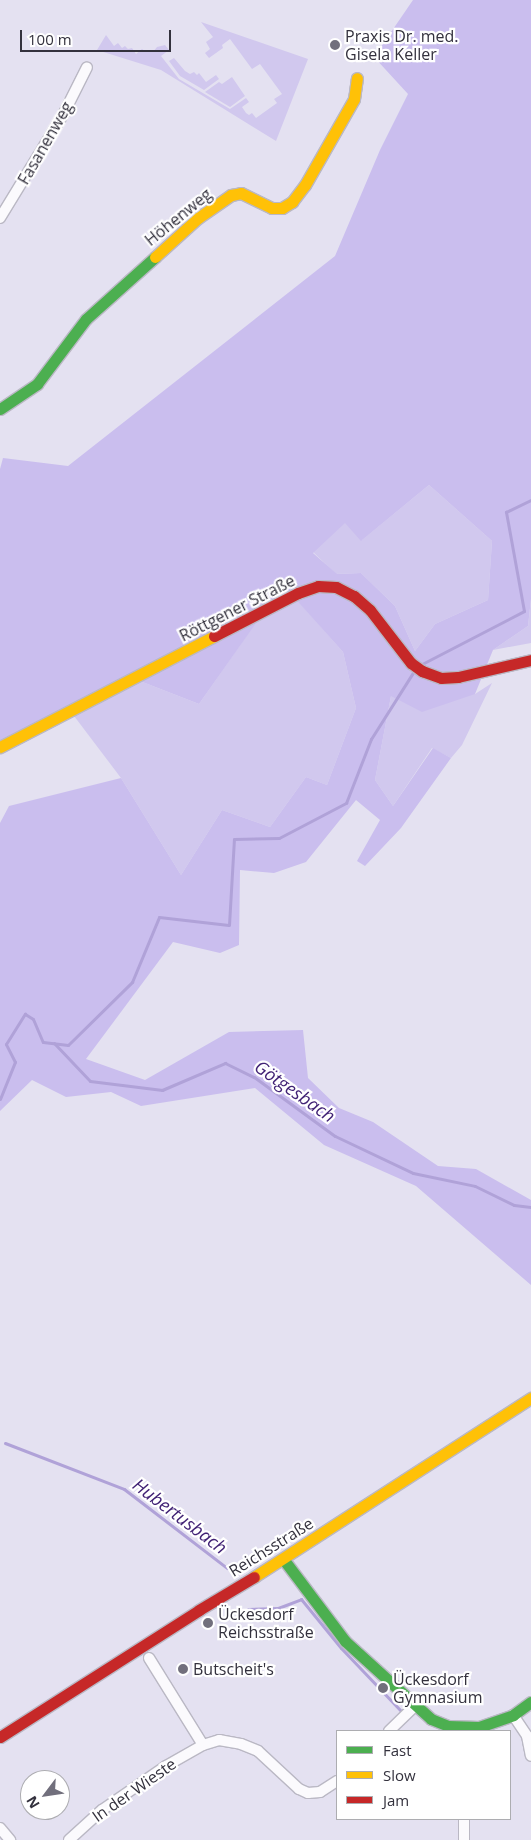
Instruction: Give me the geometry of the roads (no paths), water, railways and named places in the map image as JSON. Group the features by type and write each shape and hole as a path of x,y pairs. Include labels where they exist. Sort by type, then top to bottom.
{"street":[{"name":"Fasanenweg","path":"0,218 64,113 87,67"},
{"name":"Höhenweg","path":"0,409 37,384 86,319 198,218 231,195 241,193 272,208 282,208 292,202 305,185 354,99 357,78"},
{"name":"Röttgener Straße","path":"0,747 298,593 318,586 336,587 354,596 370,610 411,663 422,671 441,678 458,677 531,660"},
{"name":"Reichsstraße","path":"0,1737 199,1610 284,1560 531,1398"},
{"path":"284,1560 345,1641 414,1707 431,1719 448,1726 461,1728 478,1726 513,1715 531,1702"},
{"path":"149,1658 203,1745 219,1740 241,1744 258,1751 299,1789 308,1793 320,1792 336,1782"},
{"path":"390,1730 414,1707"},
{"path":"513,1715 527,1736 531,1756"},
{"name":"In der Wieste","path":"69,1840 102,1810 166,1766 203,1745"},
{"path":"464,1820 464,1840"},
{"path":"0,1828 10,1840"}],"waterway":[{"path":"420,665 524,611 506,512 531,500"},
{"path":"0,1099 15,1062 6,1044 25,1014 33,1019 43,1042 68,1045 132,982 159,917 229,925 234,839 279,838 346,803 371,739 414,671"},
{"name":"Götgesbach","path":"54,1043 90,1081 162,1090 225,1063 254,1077 335,1136 413,1173 475,1186 514,1205 531,1207"},
{"name":"Hubertusbach","path":"5,1443 124,1489 227,1568"},
{"name":"Hubertusbach","path":"248,1609 278,1608 301,1599 341,1648 400,1710"}],"place":[{"name":"Praxis Dr. med. Gisela Keller","path":"335,45"},
{"name":"Ückesdorf Reichsstraße","path":"208,1623"},
{"name":"Butscheit's","path":"183,1669"},
{"name":"Ückesdorf Gymnasium","path":"383,1688"}]}
